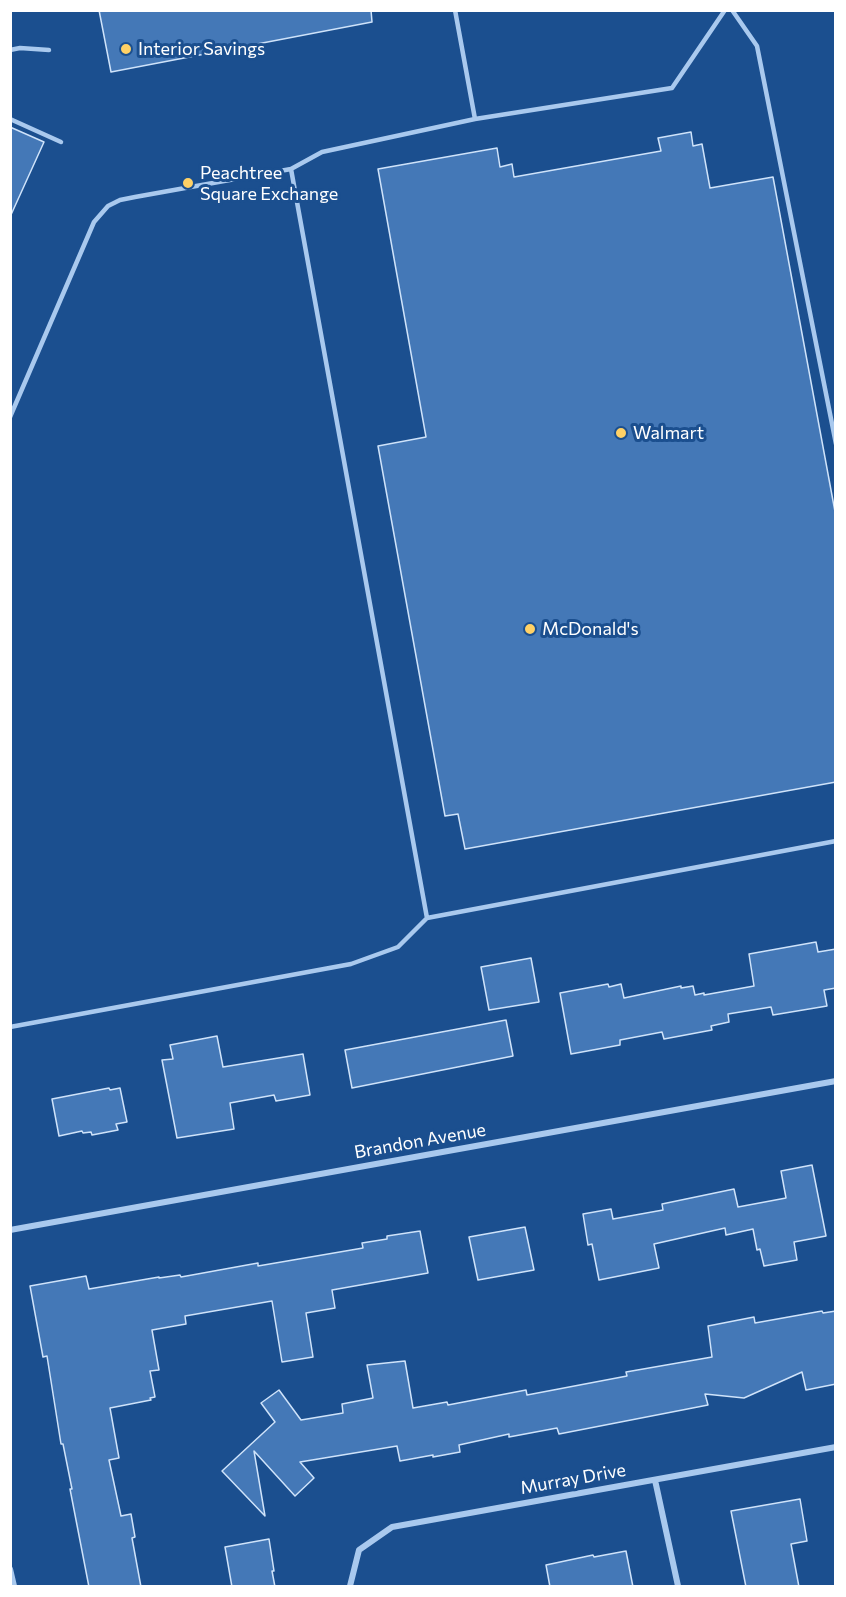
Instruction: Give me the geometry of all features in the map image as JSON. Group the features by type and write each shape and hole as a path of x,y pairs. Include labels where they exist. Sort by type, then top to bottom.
{"street":[{"name":"Brandon Avenue","path":"10,1230 836,1082"},
{"name":"Murray Drive","path":"350,1587 359,1550 392,1527 836,1447"},
{"path":"655,1480 678,1587"},
{"path":"10,1569 14,1587"}],"lane":[{"path":"455,10 475,119"},
{"path":"10,417 94,222 100,213 120,200 291,169 322,152 475,119 672,88 725,10"},
{"path":"732,10 757,46 836,444"},
{"path":"10,50 20,48 49,50"},
{"path":"10,120 61,142"},
{"path":"291,169 426,918"},
{"path":"10,1027 351,964 398,948 426,918 836,841"}],"building":[{"path":"99,10 371,10 372,22 111,72"},
{"path":"10,127 44,142 10,217"},
{"path":"691,132 693,146 702,144 710,188 773,177 836,517 836,782 465,849 458,814 445,816 378,446 426,437 378,169 497,148 500,167 512,164 514,177 661,151 658,138"},
{"path":"816,942 818,952 836,949 836,988 824,990 827,1006 773,1015 771,1007 728,1014 729,1022 711,1026 712,1030 664,1039 662,1032 620,1040 620,1045 571,1054 560,993 608,984 609,987 621,984 624,998 681,986 681,988 693,986 695,995 704,993 704,995 754,986 749,954"},
{"path":"531,958 539,1002 489,1010 481,967"},
{"path":"506,1020 513,1056 352,1088 345,1050"},
{"path":"217,1036 223,1067 303,1054 310,1095 276,1101 274,1095 230,1103 234,1129 177,1138 162,1060 173,1059 170,1045"},
{"path":"109,1088 110,1090 120,1088 127,1122 116,1124 118,1130 92,1135 91,1132 83,1133 82,1131 59,1136 52,1099"},
{"path":"812,1165 826,1236 794,1242 797,1260 764,1266 760,1249 757,1250 753,1229 726,1235 725,1228 654,1244 659,1268 599,1280 592,1244 588,1245 583,1214 611,1209 613,1219 663,1210 662,1204 734,1189 738,1207 786,1198 781,1171"},
{"path":"525,1227 534,1270 478,1280 469,1237"},
{"path":"420,1231 428,1273 332,1290 335,1308 306,1313 313,1357 282,1362 272,1301 185,1316 186,1324 152,1330 159,1370 150,1371 155,1397 150,1398 151,1400 110,1408 119,1458 109,1460 121,1516 131,1514 135,1537 132,1538 141,1587 89,1587 70,1489 72,1489 63,1444 61,1444 47,1356 43,1357 30,1286 86,1276 89,1289 159,1277 180,1275 181,1277 363,1248 362,1243"},
{"path":"822,1311 823,1313 836,1311 836,1384 806,1390 802,1372 744,1398 705,1394 708,1405 559,1434 557,1428 509,1437 509,1434 459,1445 460,1452 433,1457 433,1455 400,1461 397,1446 300,1462 314,1478 295,1496 254,1451 265,1516 222,1471 275,1422 261,1403 279,1390 301,1420 343,1413 342,1404 373,1398 367,1365 405,1361 413,1408 447,1402 448,1405 526,1390 527,1395 627,1376 626,1372 712,1357 708,1326 754,1317 755,1323"},
{"path":"800,1499 807,1541 791,1544 799,1587 746,1587 731,1511"},
{"path":"269,1539 275,1587 232,1587 225,1547"},
{"path":"626,1551 633,1587 550,1587 546,1565"}],"place":[{"name":"Interior Savings","path":"126,49"},
{"name":"Peachtree Square Exchange","path":"188,183"},
{"name":"Walmart","path":"621,433"},
{"name":"McDonald's","path":"530,629"}]}
